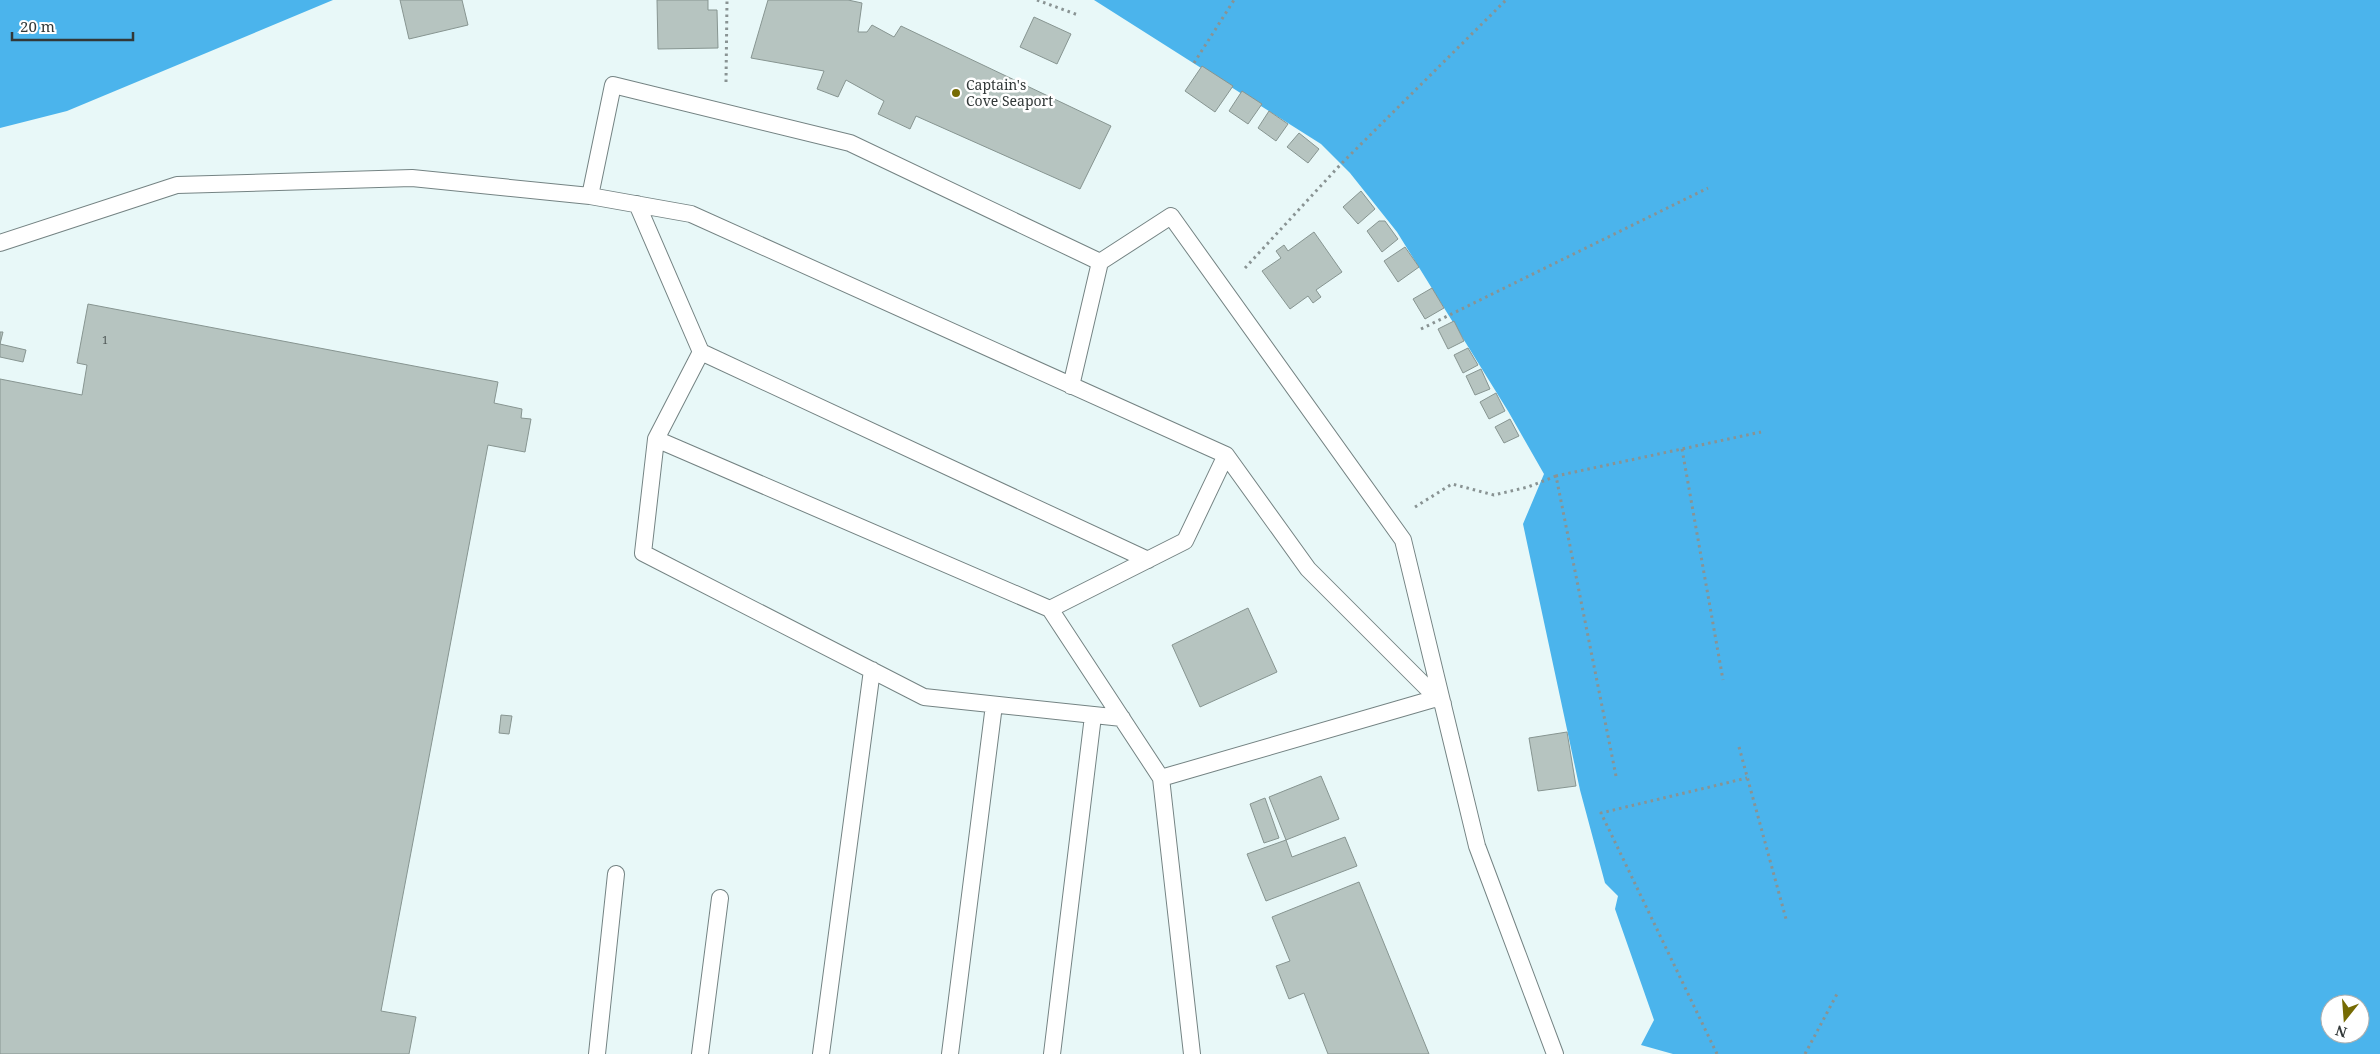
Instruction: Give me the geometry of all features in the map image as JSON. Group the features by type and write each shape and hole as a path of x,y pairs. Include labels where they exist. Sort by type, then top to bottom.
{"lane":[{"path":"590,196 613,84 850,143 1100,262"},
{"path":"0,243 177,185 412,178 590,196 691,214 1226,455 1308,569 1440,701"},
{"path":"637,204 701,352 1148,560"},
{"path":"1071,386 1100,262 1171,216 1403,540 1440,701 1477,846 1555,1054"},
{"path":"701,352 656,439 642,552 924,697 1122,718"},
{"path":"656,439 1050,609 1161,778 1192,1054"},
{"path":"1050,609 1185,541 1226,455"},
{"path":"821,1054 872,670"},
{"path":"1161,778 1440,701"},
{"path":"950,1054 994,705"},
{"path":"1052,1054 1093,716"},
{"path":"598,1054 616,874"},
{"path":"700,1054 720,898"}],"path":[{"path":"725,112 727,0"},
{"path":"1037,0 1078,15"},
{"path":"1194,63 1234,0"},
{"path":"1225,290 1341,164 1506,0"},
{"path":"1421,330 1708,188"},
{"path":"1391,523 1452,484 1494,494 1528,487 1556,476 1761,432"},
{"path":"1682,449 1723,680"},
{"path":"1556,476 1616,776"},
{"path":"1739,747 1786,919"},
{"path":"1717,1054 1601,813 1747,778"},
{"path":"1805,1054 1837,994"}],"water":[{"path":"0,0 333,0 67,111 0,128"},
{"path":"1094,0 2380,0 2380,1054 1673,1054 1641,1045 1654,1020 1615,909 1618,896 1605,883 1580,790 1523,524 1544,474 1508,411 1397,232 1350,173 1321,144"}],"building":[{"path":"400,0 462,0 468,25 409,39"},
{"path":"657,0 708,0 708,10 717,10 718,48 658,49"},
{"name":"Captain's Cove Seaport","path":"768,0 848,0 862,3 858,32 867,32 872,25 894,37 901,26 1111,126 1080,189 916,116 910,129 878,114 884,101 846,80 838,97 817,89 824,71 751,58"},
{"path":"1034,17 1071,34 1057,64 1020,47"},
{"path":"1202,66 1233,86 1215,112 1185,91"},
{"path":"1242,91 1262,104 1248,124 1229,111"},
{"path":"1269,111 1288,124 1276,141 1258,128"},
{"path":"1299,133 1319,149 1308,163 1287,147"},
{"path":"1361,191 1375,209 1358,224 1343,207"},
{"path":"1379,221 1385,221 1398,239 1382,252 1367,231"},
{"path":"1314,232 1342,272 1316,290 1321,297 1313,303 1308,296 1290,309 1262,271 1281,258 1276,251 1284,245 1288,251"},
{"path":"1405,247 1419,267 1398,282 1384,261"},
{"path":"1432,288 1444,308 1425,319 1413,299"},
{"path":"88,304 498,382 494,403 522,409 521,418 531,419 525,452 488,445 381,1011 416,1017 409,1054 0,1054 0,379 82,395 87,365 77,363"},
{"path":"1454,321 1464,341 1448,349 1438,329"},
{"path":"0,332 3,332 0,344"},
{"path":"0,344 26,350 23,362 0,357"},
{"path":"1468,348 1478,365 1463,373 1454,355"},
{"path":"1481,369 1490,389 1475,395 1466,376"},
{"path":"1496,393 1505,411 1489,419 1480,402"},
{"path":"1510,419 1519,436 1504,443 1495,427"},
{"path":"1248,608 1277,672 1200,707 1172,645"},
{"path":"501,715 512,716 509,734 499,733"},
{"path":"1567,732 1576,786 1538,791 1529,738"},
{"path":"1321,776 1339,819 1286,840 1269,797"},
{"path":"1265,798 1279,838 1264,843 1250,804"},
{"path":"1345,837 1357,866 1266,901 1247,854 1286,840 1292,857"},
{"path":"1359,882 1429,1054 1328,1054 1304,993 1289,999 1276,966 1290,961 1272,917"}],"place":[{"name":"Captain's Cove Seaport","path":"956,93"}]}
